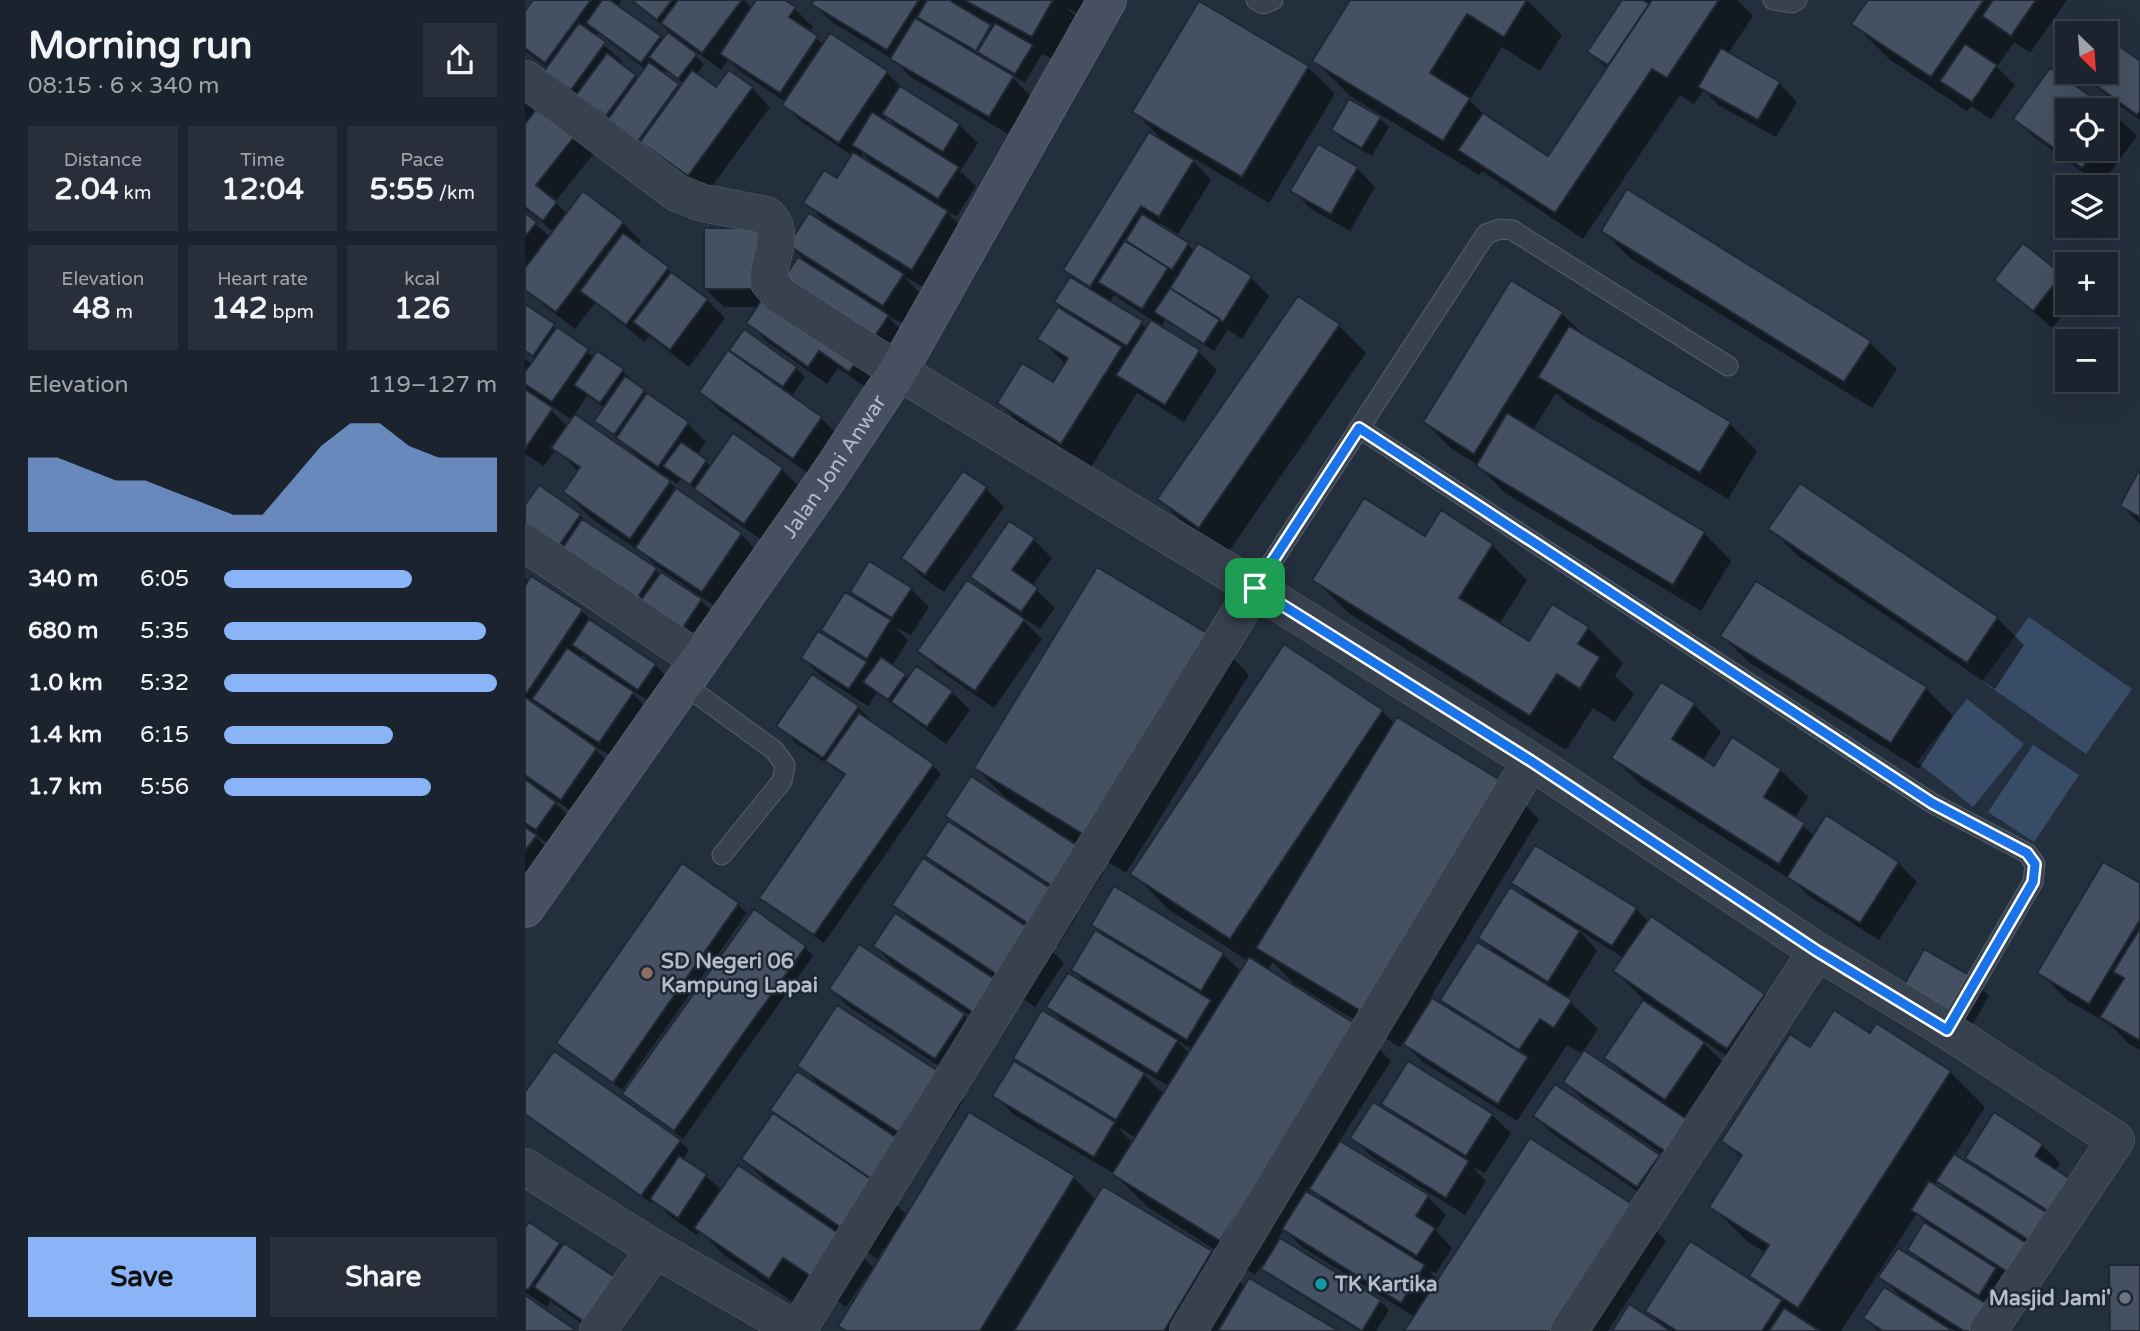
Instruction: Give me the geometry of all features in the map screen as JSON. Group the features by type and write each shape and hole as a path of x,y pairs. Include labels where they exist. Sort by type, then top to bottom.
{"main road":[{"name":"Jalan Joni Anwar","path":"525,908 898,371 1107,0"}],"street":[{"path":"525,79 677,193 703,202 766,215 771,219 777,239 768,277 773,289 898,371 1255,588 1531,761 1817,951 1947,1030 2128,1147 1988,1331"},
{"path":"525,543 691,671"},
{"path":"525,1167 655,1249 797,1331 1255,588"},
{"path":"1188,1331 1531,761"},
{"path":"1569,1331 1817,951"},
{"path":"598,1331 655,1249"}],"lane":[{"path":"1256,0 1263,4 1273,0"},
{"path":"1773,0 1792,3 1797,0"},
{"path":"1255,588 1486,234 1500,229 1512,230 1728,366"},
{"path":"1359,428 1932,803 2027,853 2035,864 2033,882 1947,1030"},
{"path":"691,671 774,750 785,765 782,781 722,855"}],"water":[{"path":"2029,617 2132,689 2086,754 1982,681"},
{"path":"1967,699 2024,744 1973,807 1917,762"},
{"path":"2033,745 2079,775 2034,842 1988,812"}],"building":[{"path":"533,0 591,0 545,63 525,48 525,11"},
{"path":"602,0 610,0 661,36 641,63 586,23"},
{"path":"631,0 672,0 657,20"},
{"path":"678,0 742,0 702,53 661,23"},
{"path":"756,0 785,0 796,7 789,17 818,36 780,93 720,54"},
{"path":"814,0 919,0 887,50 811,4"},
{"path":"927,0 949,0 991,25 976,51 917,17"},
{"path":"964,0 1053,0 1032,37"},
{"path":"1350,0 1527,0 1504,37 1467,14 1430,73 1470,98 1443,141 1312,61"},
{"path":"1622,0 1643,0 1649,4 1608,65 1587,52"},
{"path":"1652,0 1719,0 1667,78 1652,69 1555,213 1458,150 1483,113 1548,156"},
{"path":"1868,0 1984,0 1931,77 1851,24"},
{"path":"1993,0 2036,0 2011,36 1982,16"},
{"path":"1199,1 1309,66 1242,177 1132,112"},
{"path":"915,18 1014,76 989,117 890,59"},
{"path":"579,23 606,42 571,90 544,71"},
{"path":"995,23 1033,45 1015,74 977,52"},
{"path":"668,32 697,54 678,79 649,57"},
{"path":"830,33 888,71 839,143 782,105"},
{"path":"1965,44 1997,65 1972,102 1940,81"},
{"path":"2118,45 2140,61 2140,111 2137,115 2118,101 2118,98 2114,98 2094,84 2118,84"},
{"path":"1721,48 1780,82 1758,120 1698,87"},
{"path":"607,53 636,75 606,116 576,95"},
{"path":"649,62 679,84 638,141 608,119"},
{"path":"2050,68 2055,71 2055,84 2073,84 2093,98 2055,98 2055,149 2013,119"},
{"path":"692,70 716,87 729,70 753,87 688,176 640,142"},
{"path":"900,86 960,124 943,152 882,114"},
{"path":"1349,99 1381,117 1362,148 1331,130"},
{"path":"541,103 578,132 536,185 557,202 543,221 525,207 525,124"},
{"path":"872,112 959,167 938,199 852,145"},
{"path":"1149,132 1194,160 1159,217 1141,206 1090,287 1063,270"},
{"path":"1318,144 1358,167 1331,214 1290,191"},
{"path":"853,152 948,211 912,270 803,203 824,170 837,178"},
{"path":"2072,161 2087,161 2082,168"},
{"path":"1627,189 1871,341 1844,382 1601,231"},
{"path":"583,191 624,222 556,312 525,290 525,268"},
{"path":"525,213 537,222 525,237"},
{"path":"809,213 904,274 883,306 788,245"},
{"path":"1142,214 1189,243 1172,270 1125,241"},
{"path":"704,228 768,228 768,289 704,289"},
{"path":"623,233 669,267 626,325 580,291"},
{"path":"1125,240 1168,268 1142,309 1098,282"},
{"path":"1198,243 1252,276 1223,322 1170,288"},
{"path":"2023,243 2055,268 2055,283 2033,311 1994,280"},
{"path":"798,257 889,315 869,345 778,287"},
{"path":"671,272 708,299 670,350 633,322"},
{"path":"1070,277 1143,321 1127,346 1054,302"},
{"path":"1511,280 1563,312 1474,454 1423,422"},
{"path":"1170,288 1220,319 1204,344 1154,312"},
{"path":"767,292 860,356 849,372 819,351 808,367 746,323"},
{"path":"1298,296 1340,324 1199,528 1157,499"},
{"path":"525,304 555,324 533,356 525,351"},
{"path":"1058,307 1122,347 1061,444 997,403 1022,363 1053,382 1068,358 1037,339"},
{"path":"1151,320 1200,350 1165,405 1116,375"},
{"path":"1569,326 1731,422 1700,473 1538,377"},
{"path":"557,327 589,349 552,402 525,384 525,372"},
{"path":"744,329 797,367 783,387 729,350"},
{"path":"728,350 822,417 793,459 699,392"},
{"path":"597,351 624,369 600,403 574,385"},
{"path":"625,376 645,390 614,435 594,421"},
{"path":"525,389 553,408 525,449"},
{"path":"647,393 689,422 658,467 616,438"},
{"path":"1507,413 1705,532 1673,585 1476,466"},
{"path":"575,414 671,481 630,539 563,492 580,467 551,448"},
{"path":"733,433 783,468 744,524 694,489"},
{"path":"681,442 707,460 690,485 663,466"},
{"path":"2140,468 2140,517 2120,506"},
{"path":"963,471 987,487 925,575 901,558"},
{"path":"1800,483 1998,617 1967,663 1768,529"},
{"path":"539,485 581,514 552,556 525,538 525,505"},
{"path":"676,488 742,533 702,592 635,548"},
{"path":"1364,498 1425,536 1441,510 1493,544 1459,598 1529,641 1552,604 1589,627 1578,644 1600,657 1580,689 1557,674 1530,716 1312,580"},
{"path":"582,519 657,568 632,606 557,556"},
{"path":"1009,521 1035,538 1012,570 1038,588 1021,612 970,577"},
{"path":"869,561 912,588 892,618 850,592"},
{"path":"1097,567 1215,638 1091,839 974,768"},
{"path":"661,572 702,599 678,635 636,607"},
{"path":"531,576 583,609 527,693 525,586"},
{"path":"967,580 1025,619 975,691 917,651"},
{"path":"1756,581 1927,687 1891,743 1720,636"},
{"path":"845,592 891,620 867,659 821,630"},
{"path":"589,619 656,664 638,690 572,645"},
{"path":"818,631 867,662 849,689 801,658"},
{"path":"1284,644 1383,710 1230,939 1130,874"},
{"path":"567,648 634,692 599,743 532,699"},
{"path":"881,657 906,674 888,700 863,682"},
{"path":"916,666 953,691 927,727 891,702"},
{"path":"812,674 859,706 823,758 776,726"},
{"path":"1661,682 1695,703 1672,739 1714,766 1732,737 1781,769 1764,797 1805,823 1779,864 1611,758"},
{"path":"525,697 597,748 561,800 525,775"},
{"name":"SD Negeri 06 Kampung Lapai","path":"859,713 934,764 814,935 759,898 845,774 825,761"},
{"path":"1397,717 1505,783 1364,1013 1256,948"},
{"path":"971,776 1087,852 1061,892 945,816"},
{"path":"525,779 556,802 536,830 525,823"},
{"path":"1826,815 1899,862 1860,923 1787,877"},
{"path":"948,821 1061,895 1038,930 925,856"},
{"path":"525,827 537,835 525,851"},
{"path":"1535,845 1637,908 1612,946 1511,883"},
{"path":"923,858 1038,934 1007,981 892,905"},
{"path":"2103,862 2140,883 2140,920 2089,1004 2037,973"},
{"name":"SD Negeri 06 Kampung Lapai","path":"682,863 739,903 613,1083 556,1043"},
{"path":"1114,886 1224,953 1201,991 1091,925"},
{"path":"1510,887 1580,931 1548,982 1478,938"},
{"name":"SD Negeri 06 Kampung Lapai","path":"754,909 806,946 674,1131 622,1094"},
{"path":"895,913 1002,984 980,1017 873,946"},
{"path":"1651,916 1765,994 1727,1049 1613,971"},
{"path":"2140,928 2139,1040 2100,1017 2124,978 2113,972"},
{"path":"1095,930 1211,1000 1187,1040 1071,970"},
{"path":"1477,942 1572,1000 1554,1028 1540,1019 1519,1050 1440,1000"},
{"path":"859,944 965,1014 935,1059 829,989"},
{"path":"1924,949 1972,977 1951,1012 1904,985"},
{"path":"1249,957 1357,1025 1220,1241 1112,1174"},
{"path":"1068,973 1178,1040 1157,1074 1046,1007"},
{"path":"1432,998 1528,1057 1498,1104 1403,1044"},
{"path":"1643,1000 1705,1042 1665,1100 1604,1058"},
{"path":"837,1005 938,1071 898,1132 797,1066"},
{"path":"1042,1010 1145,1073 1116,1120 1013,1058"},
{"path":"1834,1010 1870,1033 1876,1023 1951,1071 1798,1308 1749,1276 1769,1245 1709,1207 1742,1155 1721,1141 1790,1034 1810,1047"},
{"path":"1584,1050 1691,1122 1669,1154 1563,1082"},
{"path":"554,1051 681,1140 641,1196 525,1114 525,1092"},
{"path":"1014,1061 1115,1122 1094,1157 992,1096"},
{"path":"1408,1061 1493,1114 1466,1156 1381,1104"},
{"path":"797,1071 903,1142 876,1182 770,1110"},
{"path":"1555,1084 1660,1155 1637,1187 1533,1116"},
{"path":"1373,1102 1469,1161 1446,1198 1350,1138"},
{"path":"969,1112 1075,1176 980,1331 846,1331 838,1326"},
{"path":"1994,1112 2043,1144 2035,1156 2072,1180 2050,1212 1965,1158"},
{"path":"773,1113 881,1186 849,1233 741,1159"},
{"path":"1530,1138 1632,1204 1550,1331 1404,1331"},
{"path":"1340,1141 1429,1195 1416,1216 1435,1228 1417,1256 1309,1189"},
{"path":"1954,1154 2049,1214 2032,1242 1936,1181"},
{"path":"679,1156 707,1174 678,1218 650,1199"},
{"path":"738,1165 847,1239 818,1281 783,1258 769,1279 694,1228"},
{"path":"1929,1181 2028,1244 2009,1273 1911,1210"},
{"path":"1103,1186 1212,1251 1164,1331 1014,1331"},
{"path":"1306,1191 1425,1265 1401,1303 1282,1229"},
{"path":"529,1222 560,1243 528,1290 525,1288 525,1228"},
{"path":"1924,1222 1996,1268 1979,1296 1907,1250"},
{"name":"TK Kartika","path":"1280,1238 1381,1300 1362,1331 1261,1269"},
{"path":"1690,1241 1782,1300 1762,1331 1677,1331 1645,1311"},
{"path":"564,1243 624,1283 593,1328 534,1287"},
{"path":"1898,1248 1990,1306 1975,1331 1964,1331 1878,1277"},
{"name":"Masjid Jami'","path":"2109,1265 2140,1265 2140,1331 2110,1331"},
{"path":"1249,1278 1339,1331 1218,1331"},
{"path":"1884,1287 1953,1331 1883,1331 1863,1318"},
{"path":"525,1295 574,1329 573,1331 525,1331"},
{"path":"1629,1304 1671,1331 1612,1331"},
{"path":"1784,1308 1820,1331 1769,1331"}],"place":[{"name":"SD Negeri 06 Kampung Lapai","path":"647,973"},
{"name":"TK Kartika","path":"1321,1284"},
{"name":"Masjid Jami'","path":"2125,1298"}],"route":[{"path":"1359,428 1932,803 2027,853 2035,864 2033,882 1947,1030 1817,951 1531,761 1255,588 1359,428"}]}
